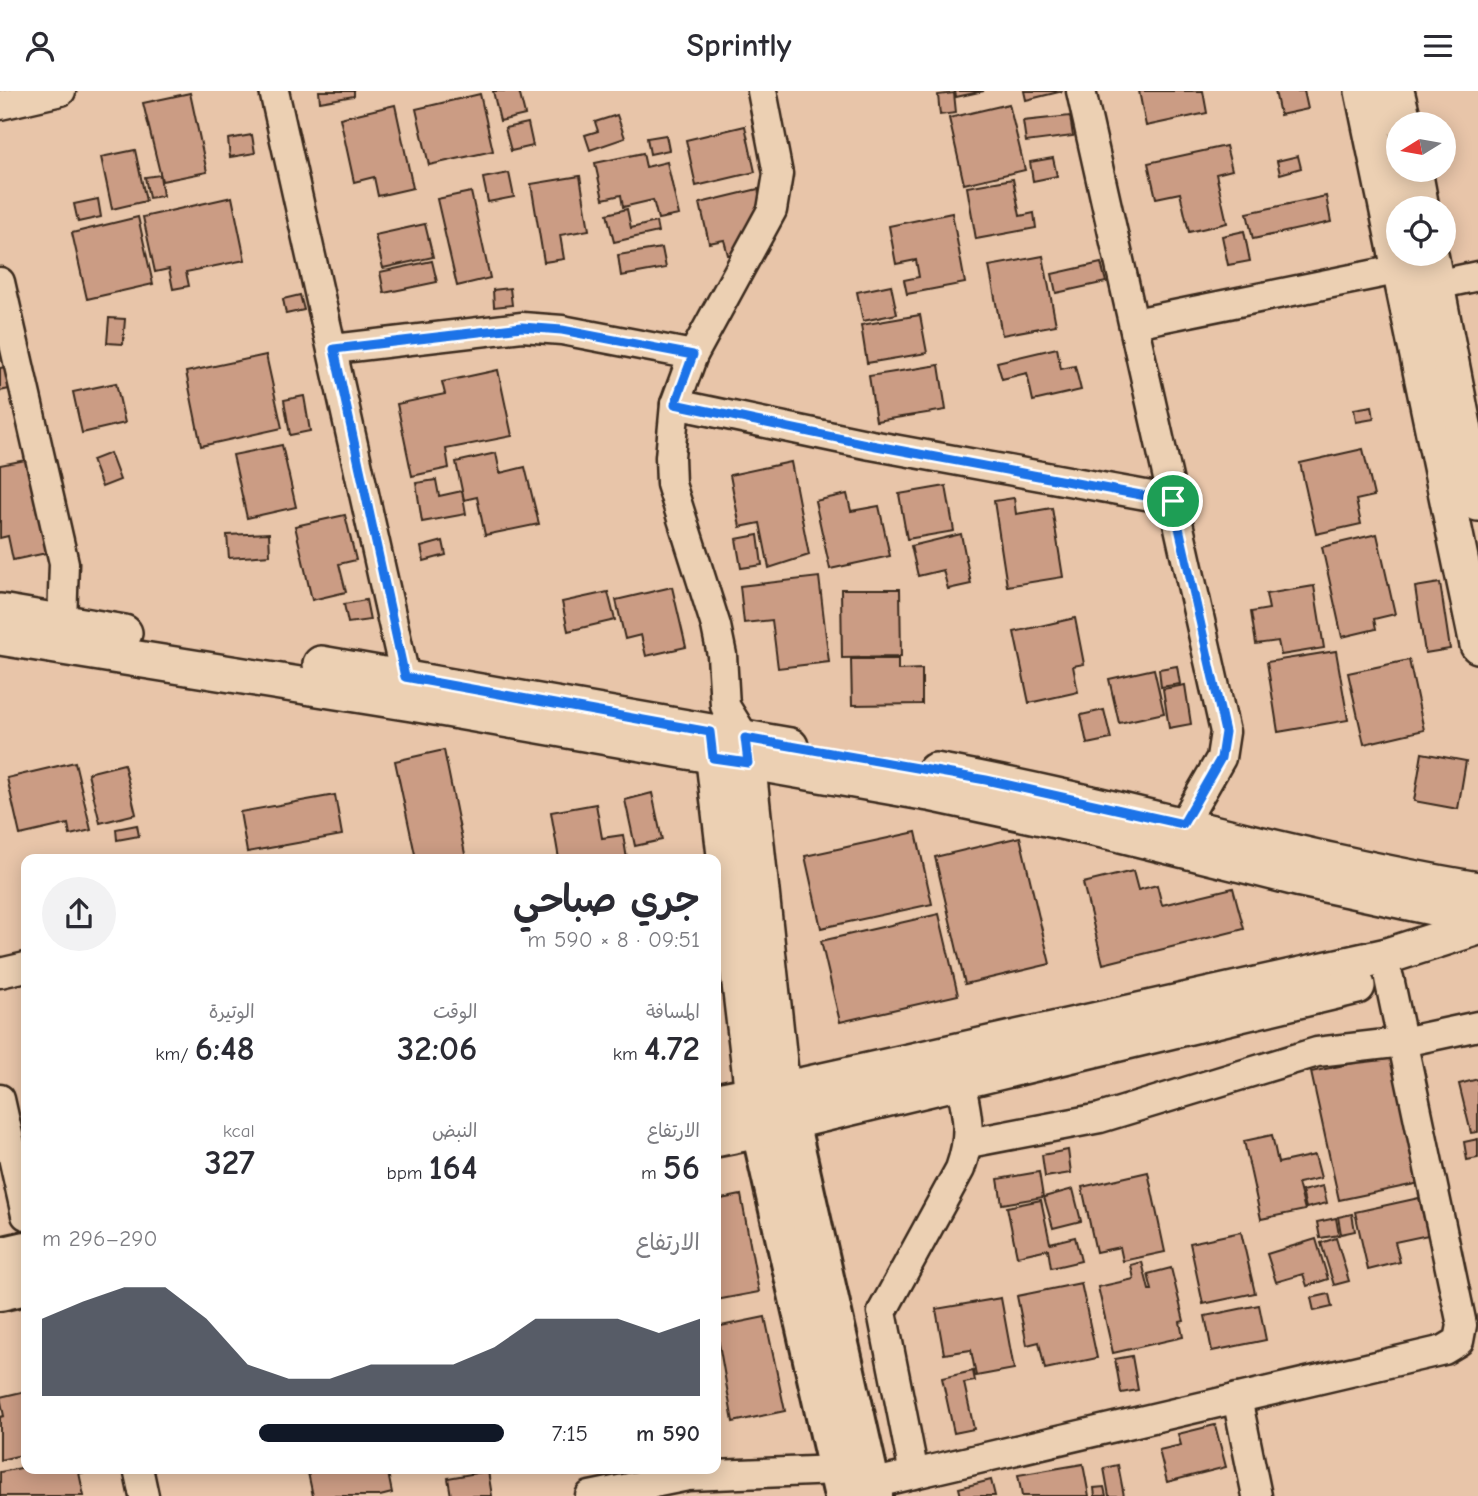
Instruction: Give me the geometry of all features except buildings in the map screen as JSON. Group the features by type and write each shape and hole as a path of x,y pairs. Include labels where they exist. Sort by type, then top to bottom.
{"main road":[{"path":"721,1104 771,1109"},
{"path":"721,1134 771,1109"},
{"path":"771,1109 857,1487"},
{"path":"0,1257 21,1252"},
{"path":"0,1291 21,1286"}],"street":[{"path":"0,105 61,91"},
{"path":"274,91 334,349 405,677"},
{"path":"762,91 778,174 772,210 693,355 675,404 670,457 671,484 716,626 722,655 716,732 771,1109"},
{"path":"1081,91 1225,732 1221,758 1183,824"},
{"path":"1363,91 1423,269 1478,503"},
{"path":"1396,91 1401,112"},
{"path":"1135,323 1423,269 1478,276"},
{"path":"1423,269 1478,645"},
{"path":"0,282 64,563 62,622"},
{"path":"334,349 522,327 562,330 693,355"},
{"path":"675,404 871,445 1173,501"},
{"path":"0,612 405,677 716,732 746,750 1121,834 1301,879 1478,917"},
{"path":"0,637 412,703 716,732 746,750 986,780 1367,869 1478,890"},
{"path":"746,750 771,1109"},
{"path":"771,1109 1387,956 1478,927"},
{"path":"771,1109 960,1081 1389,978 1478,949"},
{"path":"0,973 21,968"},
{"path":"590,1496 688,1476 857,1487 1444,1350 1459,1341 1462,1325 1389,978"},
{"path":"969,1143 1100,1118 1317,1052 1403,1042 1478,1026"},
{"path":"914,1474 882,1312 960,1169 969,1143 968,1113 960,1081"},
{"path":"0,1099 21,1193"},
{"path":"1237,1398 1257,1496"},
{"path":"139,1474 144,1496"}],"route":[{"path":"522,327 562,330 693,355 675,404 871,445 1173,501 1225,732 1221,758 1183,824 1081,799 986,780 745,738 748,763 713,758 710,732 405,677 334,349 522,327"}]}
